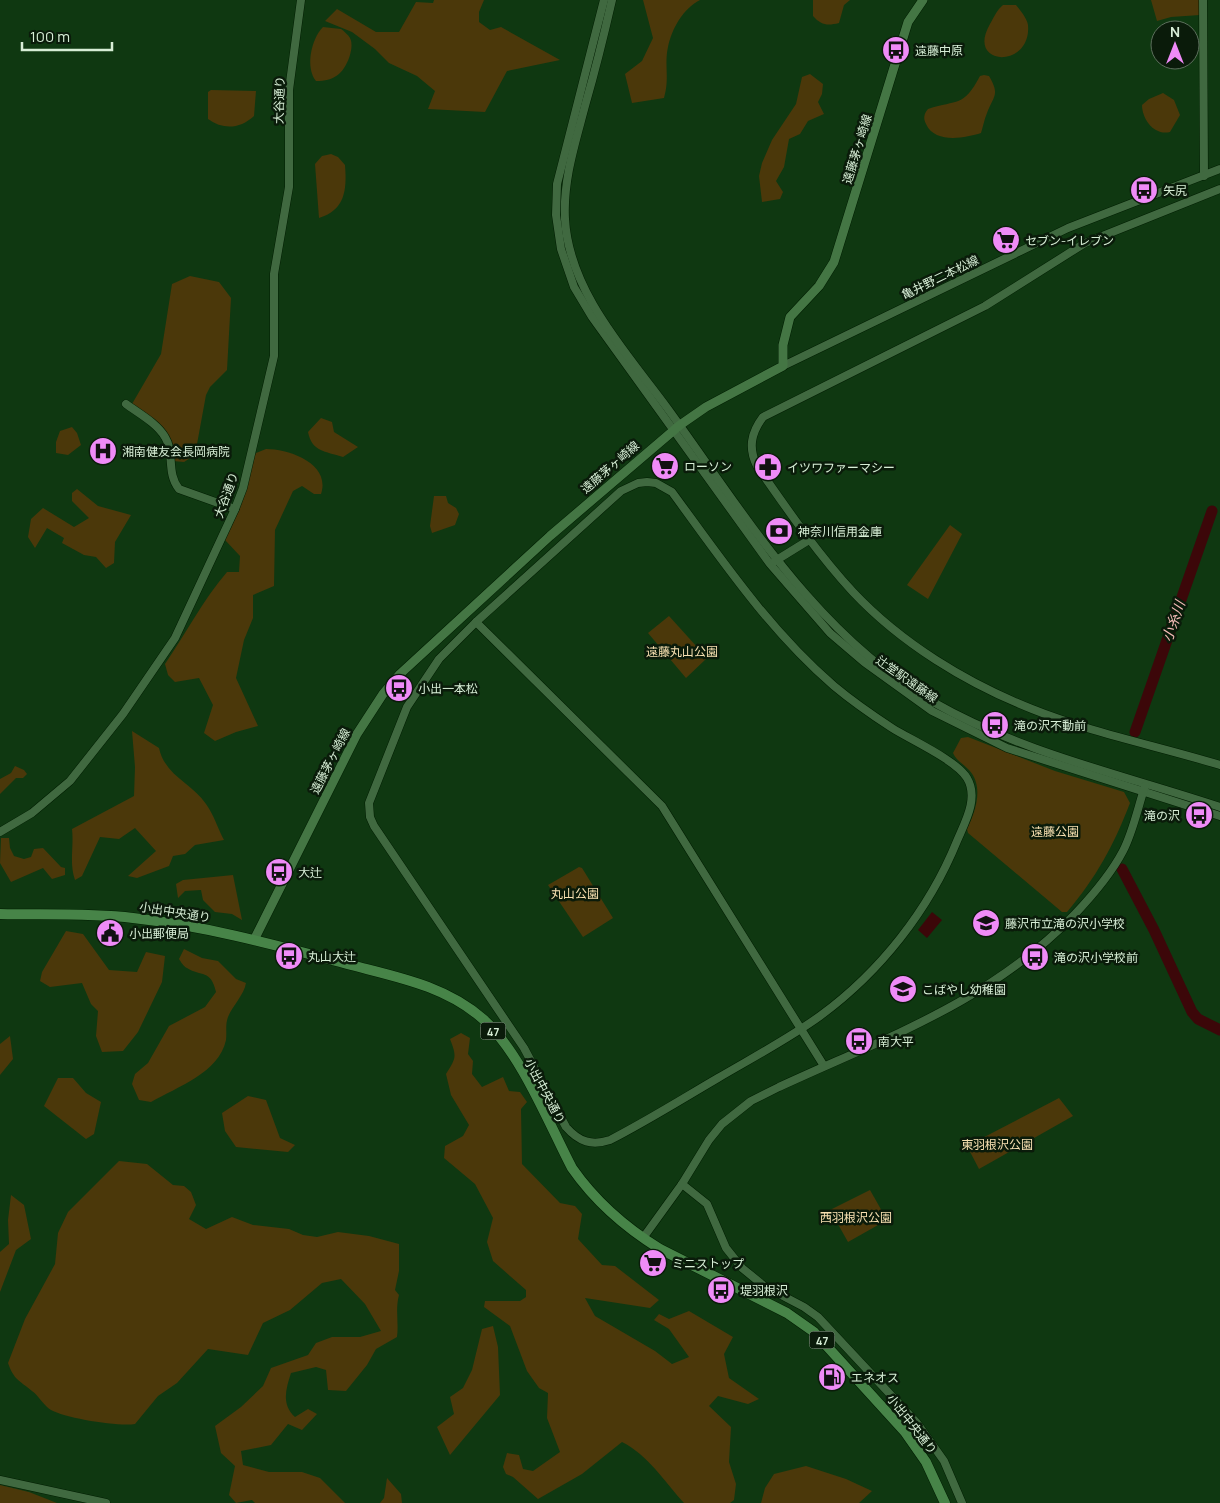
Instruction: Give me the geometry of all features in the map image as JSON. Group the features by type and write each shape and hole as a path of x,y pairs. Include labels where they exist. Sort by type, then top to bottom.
{"main road":[{"name":"遠藤茅ヶ崎線","path":"254,940 357,734 388,688 418,656 610,483 676,428 706,407 784,366 783,345 787,324 795,310 819,286 834,262 908,22 923,0"},
{"name":"小出中央通り","path":"0,914 131,918 188,925 254,940 425,985 466,1006 483,1020 504,1043 572,1168 584,1185 611,1212 660,1249 786,1313 814,1332 905,1432 926,1462 945,1503"}],"street":[{"name":"大谷通り","path":"0,832 32,813 70,781 123,714 175,638 235,509 256,438 274,356 273,286 289,188 289,90 301,0"},
{"path":"604,0 557,184 556,215 561,249 574,287 588,310 676,428"},
{"path":"612,0 568,171 565,221 569,248 577,272 599,314 676,428"},
{"path":"1203,0 1204,176"},
{"name":"亀井野二本松線","path":"784,366 1068,228 1220,169"},
{"path":"1220,189 1085,243 985,306 763,418 753,434 751,444 752,457 809,540 853,592 881,619 907,639 969,679 1033,710 1220,765"},
{"path":"126,404 161,431 166,438 170,474 179,489 235,509"},
{"name":"辻堂駅遠藤線","path":"676,428 728,491 778,559 831,622 860,648 931,701 998,734 1040,751 1145,787 1220,816"},
{"name":"辻堂駅遠藤線","path":"676,428 770,564 804,606 830,633 898,689 932,711 1007,748 1220,807"},
{"path":"638,483 656,483 672,492 741,587 807,661 836,687 869,712 964,773 972,789 970,807 952,853 916,918 865,978 836,1004 801,1028 610,1140 592,1143 583,1141 573,1135 566,1127 524,1048 374,826 369,810 374,788 408,704 439,659 476,622 622,492 638,483"},
{"path":"770,564 809,540"},
{"path":"476,622 662,806 824,1066"},
{"path":"643,1238 682,1184 709,1140 737,1111 751,1101 964,1001 1031,955 1081,908 1123,851 1145,787"},
{"path":"682,1184 707,1204 726,1248 742,1268 764,1286 804,1306 818,1317 917,1423 944,1461 962,1503"},
{"path":"0,1480 106,1503"}],"green space":[{"path":"434,0 484,0 479,12 479,22 490,30 501,27 560,60 507,71 485,112 428,109 435,91 417,76 389,63 375,49 352,32 325,21 337,9 376,32 399,32 416,2 433,3"},
{"path":"643,0 700,0 688,8 672,33 667,54 667,84 664,98 632,103 625,74 642,61 653,38"},
{"path":"813,0 850,0 844,5 839,23 828,24 822,23 813,16"},
{"path":"1151,0 1200,0 1200,15 1157,20"},
{"path":"1003,5 1016,5 1025,17 1028,25 1026,39 1020,49 1011,55 1001,57 992,55 986,48 985,38 997,11"},
{"path":"323,27 341,29 347,34 351,43 350,56 347,64 337,76 328,80 316,81 310,61 315,39"},
{"path":"810,74 823,84 822,94 818,102 824,114 808,121 800,134 789,139 784,167 776,181 783,192 780,199 762,202 759,176 762,163 772,140 796,104 802,77"},
{"path":"980,76 989,76 995,95 981,133 967,137 951,138 936,135 930,130 924,118 928,109 953,103 964,98"},
{"path":"211,90 256,91 254,116 237,126 231,127 214,123 208,119 208,92"},
{"path":"1163,93 1174,100 1180,115 1170,132 1164,133 1150,125 1144,116 1142,105 1149,99"},
{"path":"331,154 338,157 345,165 345,191 334,210 319,218 315,164 322,156"},
{"path":"190,276 219,282 231,298 227,370 210,387 206,395 195,455 184,462 173,461 167,436 132,404 161,354 172,284"},
{"path":"321,418 332,422 334,432 358,447 343,457 325,452 316,447 310,439 308,432"},
{"path":"72,427 77,433 81,445 68,455 56,453 56,442 60,431"},
{"path":"266,449 297,455 306,460 320,474 322,483 321,494 314,494 302,486 293,491 275,530 274,586 253,595 253,618 244,640 236,678 258,726 236,732 215,741 204,733 213,705 199,678 175,682 168,675 165,664 218,583 227,572 239,572 240,556 225,540 241,502 253,458 256,453"},
{"path":"77,489 98,506 131,515 115,542 114,563 106,568 96,557 84,555 62,543 64,538 47,528 35,548 28,537 31,519 43,508 74,527 89,518 72,501 72,493"},
{"path":"434,496 446,496 448,503 456,508 459,514 455,525 432,533 430,526"},
{"path":"950,525 962,534 928,599 907,585"},
{"name":"遠藤丸山公園","path":"669,616 707,658 686,678 648,633"},
{"path":"132,731 159,748 167,766 194,790 206,804 224,840 195,845 185,854 173,856 169,866 137,878 128,876 156,851 135,828 119,839 100,837 82,876 75,880 72,867 72,829 134,796 135,767"},
{"name":"遠藤公園","path":"968,737 1055,771 1124,792 1130,803 1117,833 1087,887 1067,912 1062,912 968,833 967,829 976,807 976,783 974,776 953,753 961,738"},
{"path":"15,766 24,770 27,774 23,778 16,778 0,794 0,779 11,773"},
{"path":"1,838 9,838 10,848 14,856 24,859 31,857 34,849 43,848 61,867 65,868 65,875 52,879 43,868 11,882 0,863"},
{"name":"丸山公園","path":"579,867 582,868 613,918 583,937 548,885"},
{"path":"233,875 242,920 232,914 215,912 203,900 201,890 185,891 178,898 176,884 183,880"},
{"path":"66,931 83,934 109,970 137,972 146,952 165,956 162,982 138,1032 123,1051 102,1052 96,1036 98,1011 91,1004 82,983 50,987 40,981 42,972"},
{"path":"184,949 202,958 218,961 236,979 246,983 245,987 228,1017 226,1040 222,1052 215,1062 196,1078 151,1102 139,1100 132,1084 135,1074 148,1063 169,1026 205,1007 216,992 214,985 208,977 192,971 179,959"},
{"path":"461,1033 470,1038 468,1054 473,1061 472,1074 482,1087 503,1077 509,1091 520,1092 527,1102 521,1109 522,1164 560,1203 575,1206 582,1214 578,1239 602,1265 615,1266 659,1300 650,1308 585,1298 595,1316 655,1351 672,1364 689,1357 669,1329 654,1320 659,1314 669,1319 689,1311 733,1337 724,1354 729,1378 759,1399 748,1404 718,1396 709,1406 731,1427 729,1462 736,1484 734,1500 730,1503 684,1503 648,1461 622,1442 582,1474 538,1499 513,1477 506,1474 503,1467 507,1453 519,1455 523,1469 533,1471 560,1452 547,1418 548,1393 539,1388 527,1371 510,1326 484,1307 485,1301 520,1301 526,1297 526,1290 493,1261 487,1242 493,1218 475,1184 444,1158 445,1146 463,1136 469,1125 451,1095 446,1074 454,1057 454,1050 450,1039"},
{"path":"10,1036 13,1059 0,1075 0,1044"},
{"path":"58,1078 73,1078 86,1093 101,1102 94,1134 86,1139 44,1106"},
{"path":"248,1096 266,1100 280,1138 295,1145 288,1152 236,1147 225,1131 222,1113"},
{"name":"東羽根沢公園","path":"1059,1098 1073,1116 979,1169 967,1146"},
{"path":"119,1161 147,1164 173,1185 184,1186 191,1192 196,1205 189,1219 206,1229 232,1217 253,1225 289,1229 303,1235 317,1237 338,1232 369,1236 399,1244 399,1271 395,1290 399,1295 397,1337 376,1349 367,1365 346,1391 328,1390 326,1370 316,1367 291,1373 286,1402 291,1412 295,1417 308,1409 317,1414 302,1430 288,1424 271,1445 241,1451 243,1465 269,1472 302,1472 320,1478 345,1503 255,1503 252,1500 236,1503 229,1495 235,1466 221,1453 215,1426 241,1407 263,1386 271,1368 308,1355 316,1343 332,1337 360,1337 381,1331 365,1304 341,1279 322,1283 290,1310 263,1323 248,1355 208,1349 177,1383 158,1396 135,1424 105,1423 58,1413 48,1408 35,1393 12,1373 8,1363 25,1319 55,1264 58,1233 68,1212"},
{"name":"西羽根沢公園","path":"870,1190 887,1220 848,1242 830,1210"},
{"path":"11,1195 24,1205 31,1239 16,1250 0,1292 0,1252 9,1244 8,1220"},
{"path":"493,1326 498,1347 500,1395 450,1455 437,1427 454,1414 450,1397 463,1388 472,1370 482,1329"},
{"path":"806,1466 846,1479 872,1491 859,1503 761,1503 765,1488 774,1474"},
{"path":"387,1478 401,1494 402,1503 380,1503 384,1498"},
{"path":"0,1485 29,1492 57,1503 0,1503"}],"shaded area":[{"path":"932,912 942,920 927,938 918,930"}],"waterway":[{"name":"小糸川","path":"1135,732 1212,511"},
{"name":"小糸川","path":"1122,869 1154,930 1192,1012 1198,1019 1220,1030"}],"place":[{"name":"遠藤中原","path":"896,50"},
{"name":"矢尻","path":"1144,190"},
{"name":"セブン-イレブン","path":"1006,240"},
{"name":"湘南健友会長岡病院","path":"103,451"},
{"name":"ローソン","path":"665,466"},
{"name":"イツワファーマシー","path":"768,467"},
{"name":"神奈川信用金庫","path":"779,531"},
{"name":"小出一本松","path":"399,688"},
{"name":"滝の沢不動前","path":"995,725"},
{"name":"滝の沢","path":"1199,815"},
{"name":"大辻","path":"279,872"},
{"name":"藤沢市立滝の沢小学校","path":"986,923"},
{"name":"小出郵便局","path":"110,933"},
{"name":"丸山大辻","path":"289,956"},
{"name":"滝の沢小学校前","path":"1035,957"},
{"name":"こばやし幼稚園","path":"903,989"},
{"name":"南大平","path":"859,1041"},
{"name":"ミニストップ","path":"653,1263"},
{"name":"堤羽根沢","path":"721,1290"},
{"name":"エネオス","path":"832,1377"}]}
